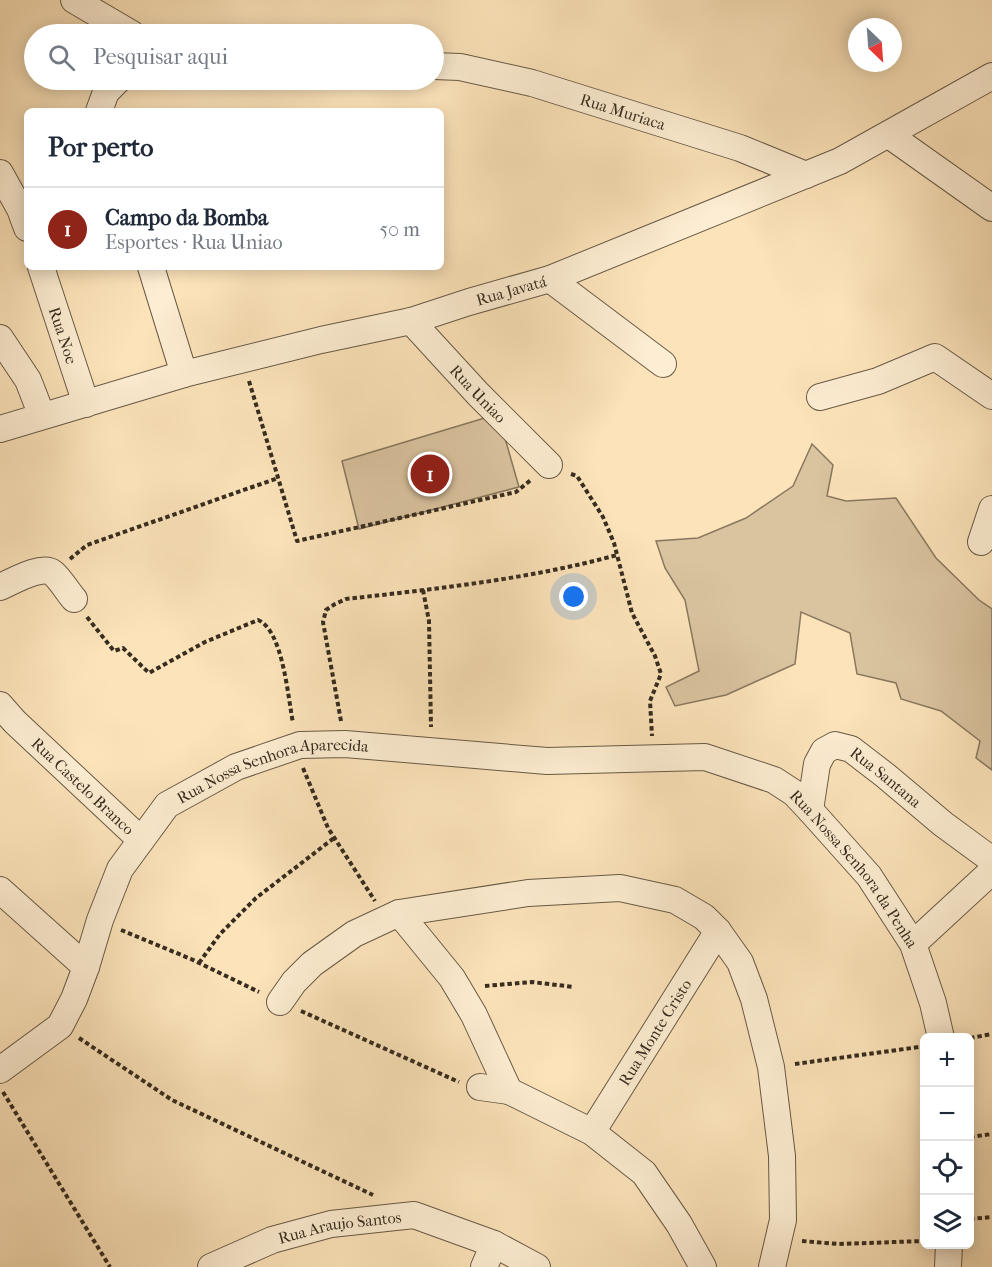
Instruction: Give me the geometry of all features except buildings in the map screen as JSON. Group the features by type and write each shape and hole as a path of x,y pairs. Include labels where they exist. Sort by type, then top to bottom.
{"street":[{"path":"74,0 115,24"},
{"name":"Rua Muriaca","path":"444,66 460,67 532,83 740,148 806,175"},
{"name":"Rua Javatá","path":"0,429 184,374 411,321 550,279 806,175 889,135 992,76"},
{"path":"100,108 108,90"},
{"path":"889,135 992,208"},
{"path":"0,172 24,220"},
{"name":"Rua Noe","path":"42,270 86,404"},
{"path":"153,270 184,374"},
{"path":"550,279 663,364"},
{"name":"Rua Uniao","path":"411,321 478,394 549,465"},
{"path":"0,338 28,380 42,416"},
{"path":"820,397 878,381 935,357 992,396"},
{"path":"981,542 992,509"},
{"path":"0,587 37,571 46,570 52,573 74,599"},
{"name":"Rua Castelo Branco","path":"0,705 15,722 141,840"},
{"name":"Rua Nossa Senhora Aparecida","path":"0,1070 60,1026 74,999 99,920 120,869 166,805 236,767 300,745 345,744 547,761 705,757"},
{"name":"Rua Santana","path":"810,810 817,764 824,751 836,745 851,749 943,824 992,860"},
{"name":"Rua Nossa Senhora da Penha","path":"705,757 774,780 794,793 869,876 913,944 933,1003 940,1033"},
{"path":"913,944 992,871"},
{"path":"280,1002 294,982 312,964 354,934 393,916 528,893 620,888 675,900 704,917 718,931 740,962 754,999 771,1068 782,1156 783,1220 772,1267"},
{"path":"0,890 86,967"},
{"path":"393,916 452,978 474,1015 509,1090"},
{"name":"Rua Monte Cristo","path":"592,1132 718,931"},
{"path":"480,1087 509,1090 592,1132 644,1173 679,1224 703,1267"},
{"name":"Rua Araujo Santos","path":"212,1267 272,1240 331,1224 414,1215 489,1256 537,1267"},
{"path":"948,1267 949,1249"}],"path":[{"path":"243,360 297,542 516,492 549,465 576,476 603,517 632,613 655,656 661,674 651,701 651,759"},
{"path":"52,573 87,545 278,478"},
{"path":"345,744 323,622 326,610 346,600 587,564 616,555"},
{"path":"416,750 431,734 429,621 423,590"},
{"path":"74,599 114,651 123,648 149,673 205,642 258,620 264,622 278,647 294,729 300,745 302,765 334,838 393,916"},
{"path":"199,963 220,934 256,898 334,838"},
{"path":"461,993 481,986 532,982 574,987"},
{"path":"60,1026 172,1100 373,1195"},
{"path":"974,1037 992,1034"},
{"path":"771,1068 920,1047"},
{"path":"0,1086 110,1267"},
{"path":"974,1136 992,1134"},
{"path":"974,1219 992,1217"},
{"path":"779,1239 838,1245 920,1241"}],"shaded area":[{"path":"498,414 519,487 359,529 342,461"},
{"path":"812,444 833,465 827,496 846,501 896,498 936,558 979,600 992,609 992,770 976,758 980,741 941,711 901,699 896,683 857,674 850,633 801,612 795,664 726,695 675,706 666,687 699,671 685,600 665,568 656,541 698,538 746,518 793,486"}],"place":[{"name":"Campo da Bomba","path":"430,474"}]}
